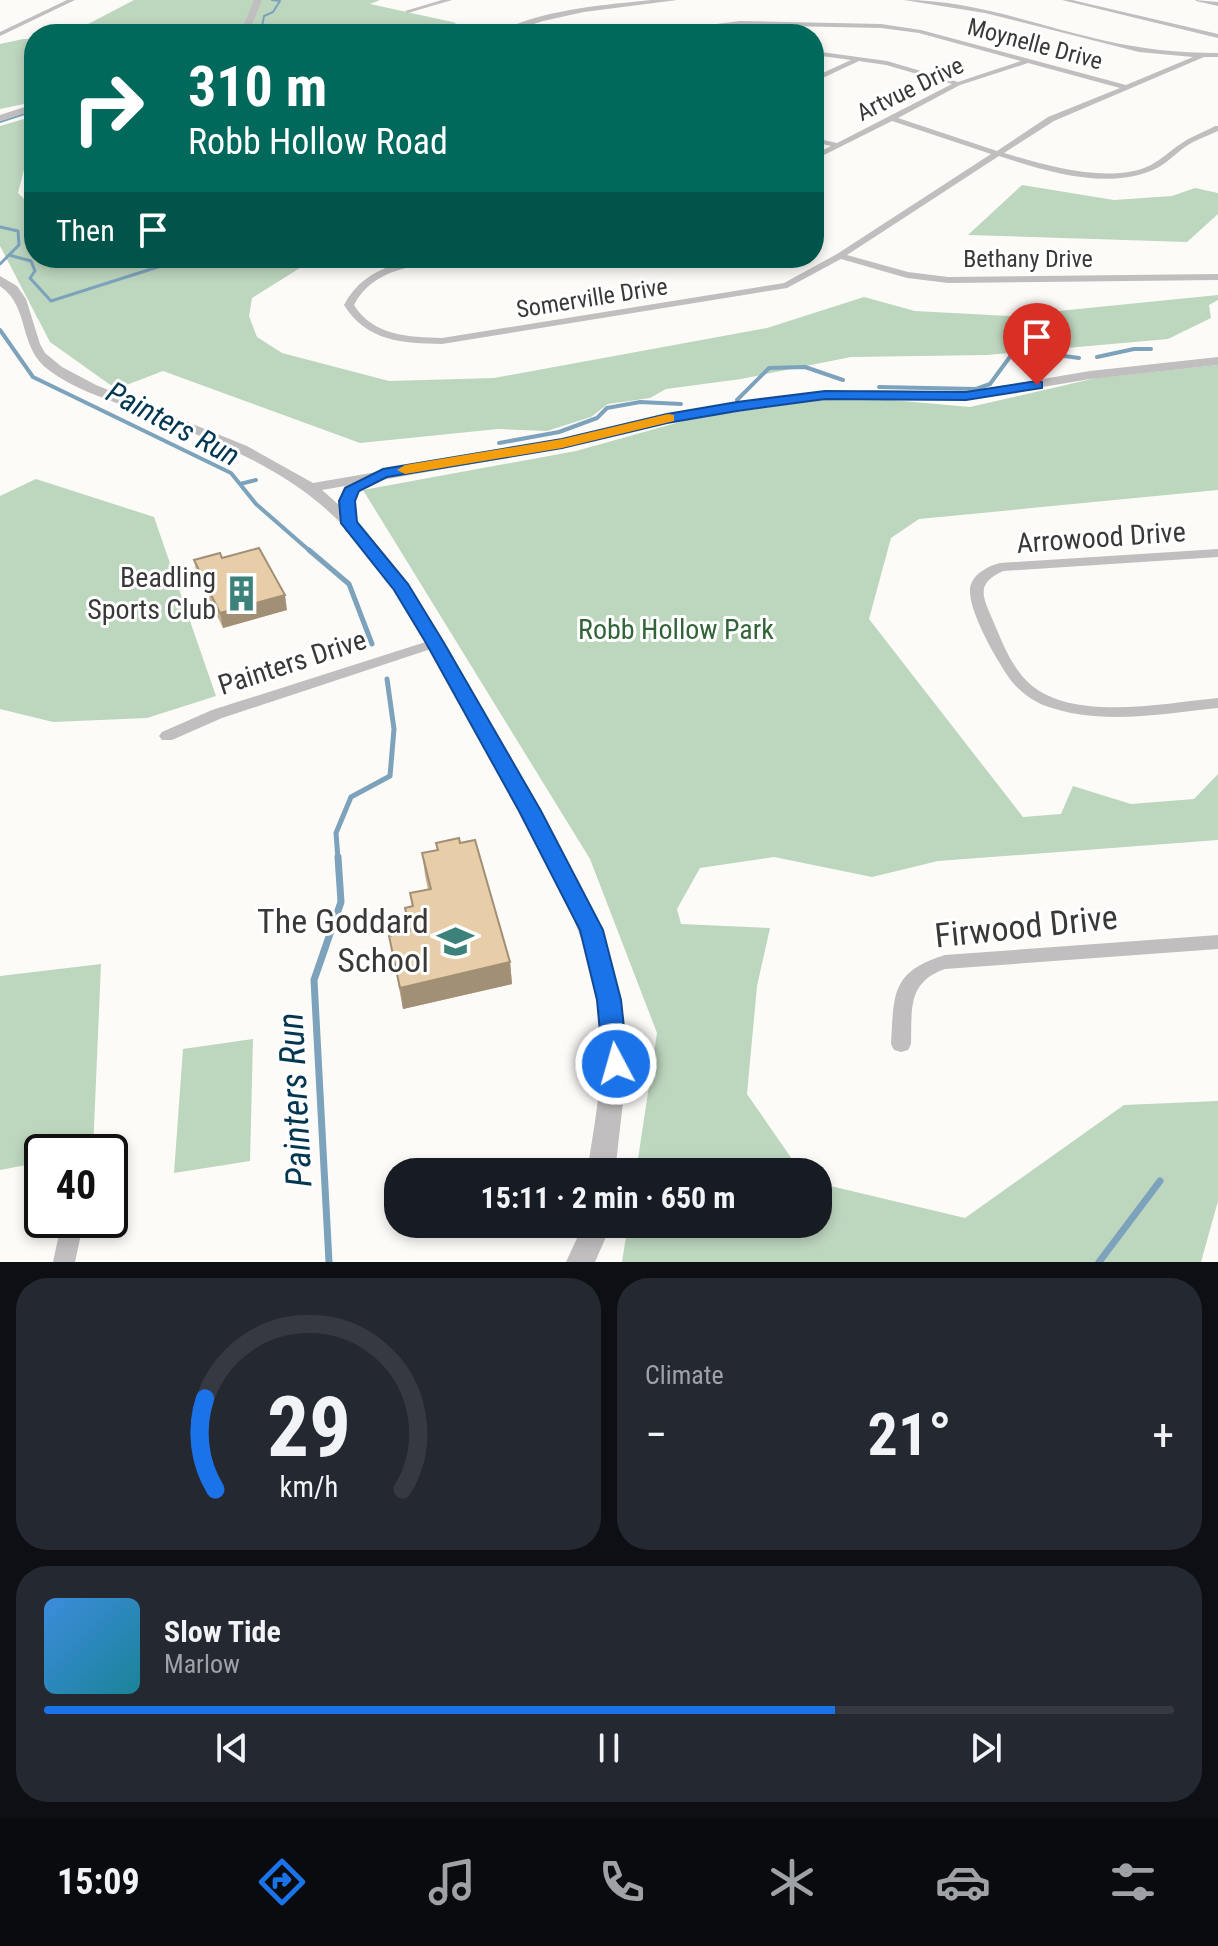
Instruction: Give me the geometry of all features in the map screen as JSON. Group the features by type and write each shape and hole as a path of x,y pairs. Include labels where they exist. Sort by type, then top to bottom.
{"street":[{"path":"0,34 72,0"},
{"path":"248,24 258,0"},
{"path":"408,11 449,0"},
{"path":"529,24 624,2 674,0"},
{"path":"907,0 964,7 1146,52 1218,55"},
{"path":"1065,0 1218,36"},
{"path":"1198,0 1218,4"},
{"name":"Moynelle Drive","path":"752,24 881,26 919,31 1125,87"},
{"path":"824,54 862,58 958,84"},
{"name":"Somerville Drive","path":"824,266 1051,119 1201,56"},
{"path":"824,75 862,58"},
{"name":"Artvue Drive","path":"824,153 958,84 1026,60"},
{"path":"0,118 24,110"},
{"path":"892,118 1059,170 1093,175 1132,174 1152,168 1187,143 1218,128"},
{"path":"824,142 839,146"},
{"name":"Bethany Drive","path":"840,256 907,275 948,280 1218,277"},
{"name":"Somerville Drive","path":"395,268 370,278 354,291 349,305 355,319 375,331 403,339 442,341 761,291 803,278 820,268"},
{"path":"0,280 13,287 27,309 31,338 46,363 80,383 258,457 310,488 349,523 402,588 530,811 592,930 609,1000 616,1064 603,1158"},
{"path":"310,488 513,453 667,419 790,399 871,394 966,396 1090,375 1218,361"},
{"path":"349,523 347,501 352,488 383,473"},
{"name":"Arrowood Drive","path":"1218,553 1021,564 987,572 977,582 978,602 1015,675 1027,689 1046,700 1087,711 1218,703"},
{"name":"Painters Drive","path":"167,736 217,714 435,643"},
{"name":"Firwood Drive","path":"901,1044 906,989 909,980 923,967 945,962 1218,942"},
{"path":"64,1262 69,1238"},
{"path":"580,1262 592,1238"}],"green space":[{"path":"134,0 380,0 370,4 457,23 454,24 88,24"},
{"path":"24,39 24,104 0,109 0,44"},
{"path":"24,119 24,170 18,193 24,199 24,268 300,268 252,298 249,316 257,337 282,353 389,381 494,378 767,328 864,297 915,311 1009,316 1218,295 1218,300 1209,305 1211,318 1168,339 987,355 851,357 741,379 666,389 650,398 608,404 591,417 547,431 498,429 360,443 163,371 116,389 50,342 0,246 0,126"},
{"path":"1022,185 1114,200 1172,196 1195,188 1218,193 1218,214 1187,242 968,235"},
{"name":"Robb Hollow Park","path":"1218,365 1218,490 919,519 891,538 869,619 1023,817 1061,814 1073,786 1131,804 1194,799 1218,774 1218,840 938,861 872,877 774,857 700,868 677,909 681,924 770,928 757,986 747,1094 791,1158 638,1158 657,1033 590,859 363,490 576,451 694,418 819,400 880,399 970,407 1096,378"},
{"path":"36,479 154,517 216,696 147,718 53,722 0,709 0,496"},
{"path":"101,964 94,1134 24,1134 24,1165 0,1170 0,976"},
{"path":"253,1039 250,1161 174,1173 183,1049"},
{"path":"1218,1101 1218,1201 1201,1262 622,1262 626,1238 832,1238 832,1186 965,1218 1124,1105"}],"building":[{"name":"Beadling Sports Club","path":"259,548 285,595 220,613 194,560 220,553 222,558"},
{"name":"The Goddard School","path":"459,838 460,843 475,840 510,962 400,988 389,936 410,931 405,908 413,906 410,893 431,889 422,853 438,850 436,843"}],"waterway":[{"name":"Painters Run","path":"263,24 264,16 273,12 280,1 272,0"},
{"name":"Painters Run","path":"0,122 24,114"},
{"name":"Painters Run","path":"0,227 18,231 19,245 9,255"},
{"name":"Painters Run","path":"0,264 9,255"},
{"path":"9,255 24,259"},
{"path":"34,268 30,278 51,301 155,268"},
{"name":"Painters Run","path":"0,330 33,377 231,473 256,504 311,552"},
{"path":"1097,357 1134,349 1151,349"},
{"path":"879,387 976,389 990,384 1012,354 1035,352 1079,358"},
{"path":"737,400 769,368 805,367 843,380"},
{"path":"499,443 559,432 597,418 607,408 640,402 681,404"},
{"path":"240,484 256,480"},
{"name":"Painters Run","path":"309,550 349,584 372,644"},
{"name":"Painters Run","path":"338,859 336,833 351,797 390,776 394,729 387,679"},
{"name":"Painters Run","path":"329,1262 314,980 341,902 338,857"},
{"path":"1099,1262 1160,1181"}],"slow traffic":[{"path":"405,470 562,444 668,418"}],"place":[{"name":"Beadling Sports Club","path":"242,593"},
{"name":"The Goddard School","path":"455,941"}],"route":[{"path":"616,1064 609,1000 592,930 530,811 435,643 402,588 349,523 347,501 352,488 383,473 513,453 667,419 790,399 871,394 966,396 1037,385"}]}
